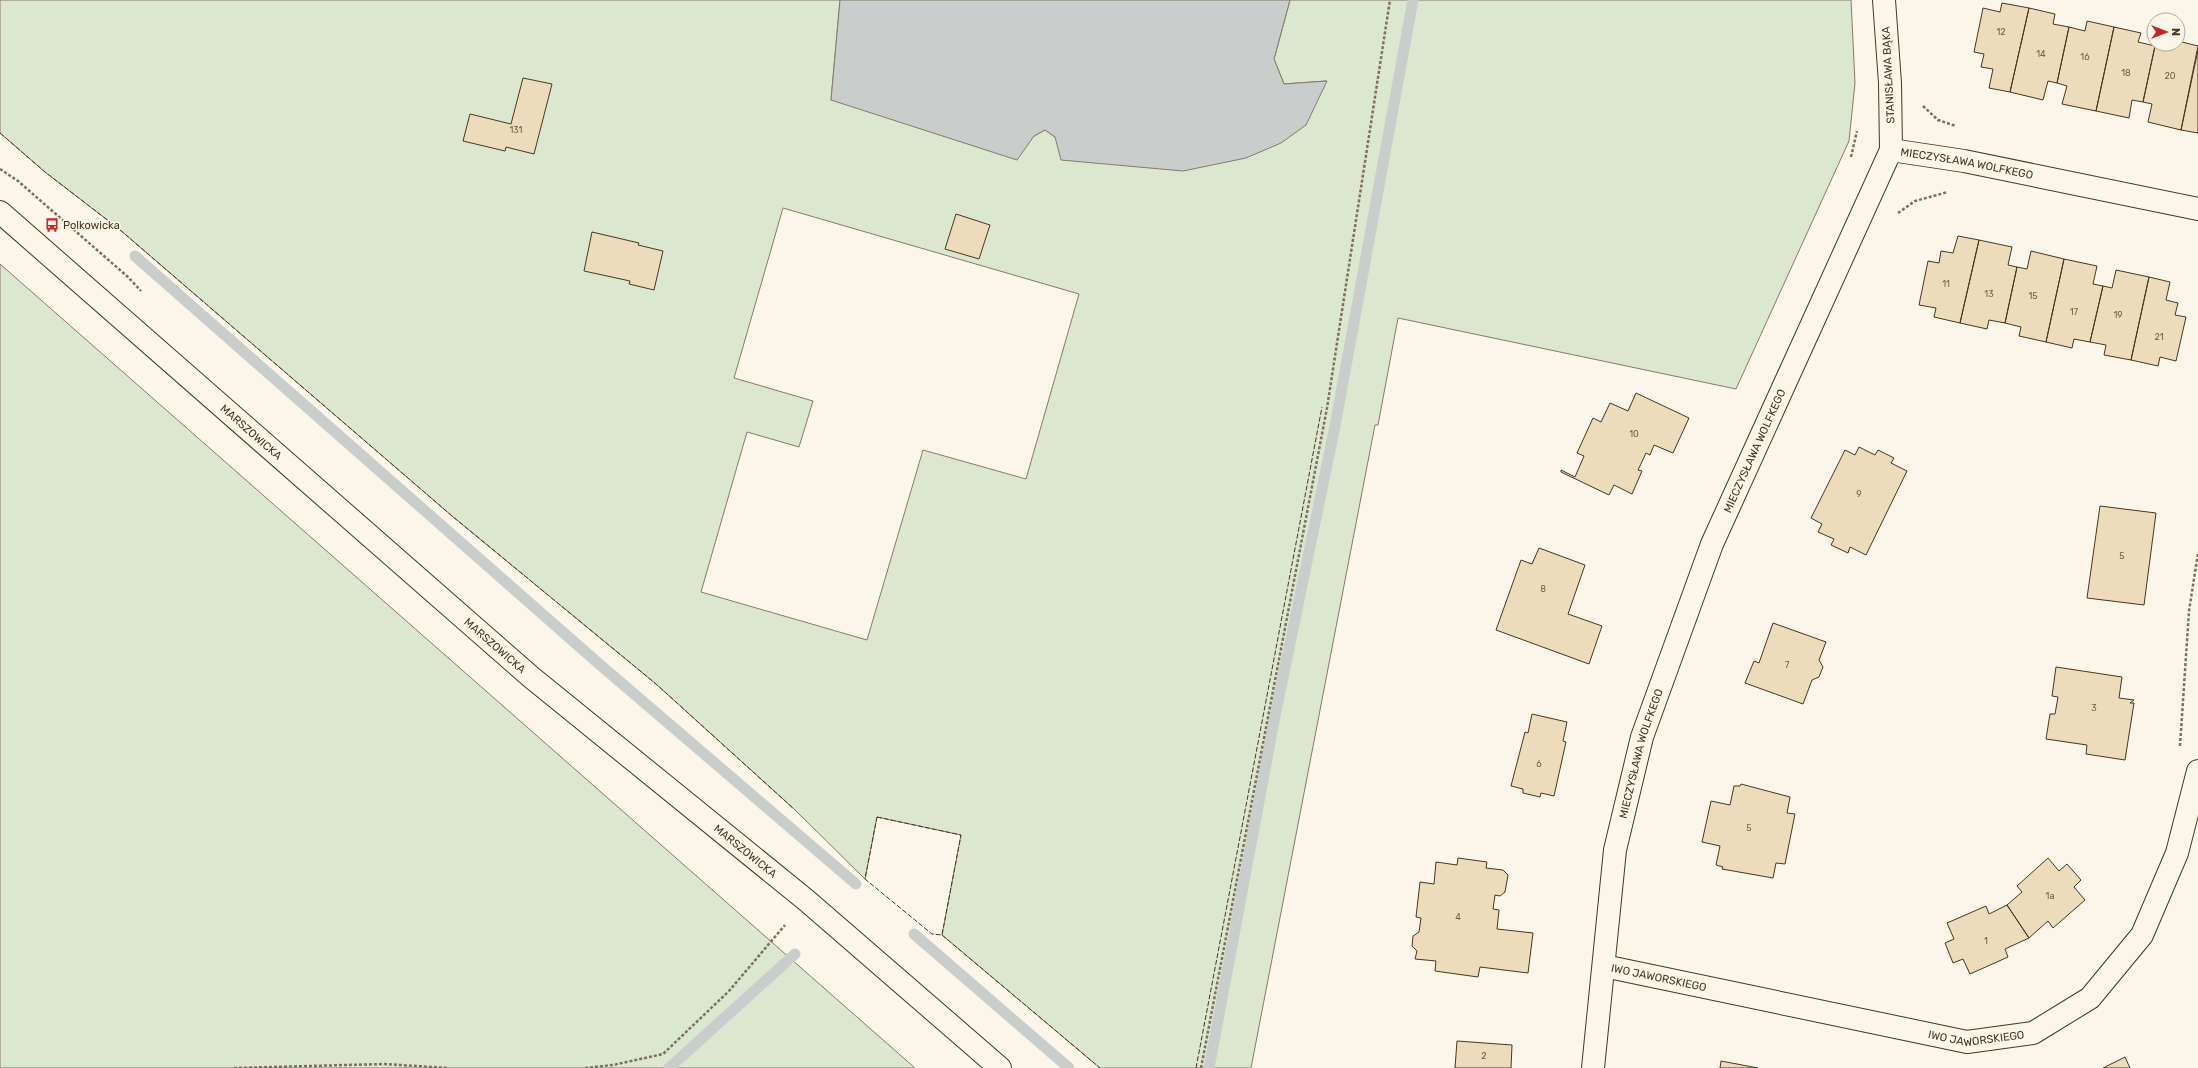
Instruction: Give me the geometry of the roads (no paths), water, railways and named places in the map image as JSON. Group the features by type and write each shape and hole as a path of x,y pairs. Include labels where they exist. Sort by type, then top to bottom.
{"street":[{"name":"STANISŁAWA BĄKA","path":"1884,0 1890,83 1891,150"},
{"name":"MIECZYSŁAWA WOLFKEGO","path":"1593,1068 1615,850 1642,737 1712,544 1891,150 1964,161 2198,209"},
{"name":"MARSZOWICKA","path":"0,212 531,677 806,900 1000,1068"},
{"name":"IWO JAWORSKIEGO","path":"1604,966 1967,1042 2033,1033 2090,998 2142,935 2177,853 2198,771"}],"waterway":[{"path":"1209,1068 1275,716 1335,426 1413,0"},
{"path":"135,256 598,663 856,884"},
{"path":"914,934 1069,1068"},
{"path":"669,1068 795,954"}],"place":[{"name":"Polkowicka","path":"52,225"}]}
